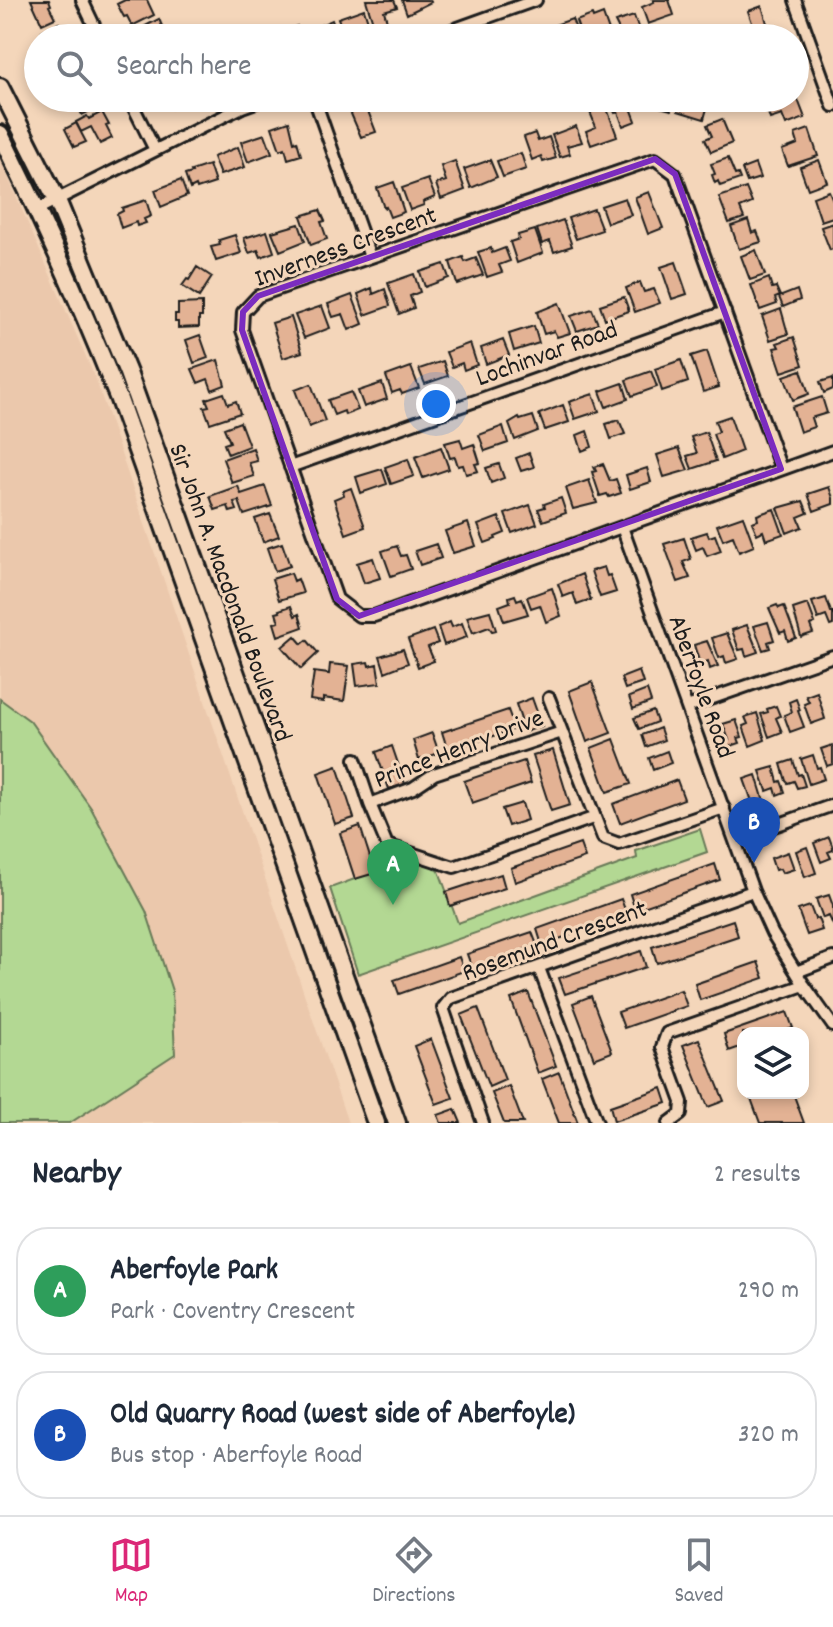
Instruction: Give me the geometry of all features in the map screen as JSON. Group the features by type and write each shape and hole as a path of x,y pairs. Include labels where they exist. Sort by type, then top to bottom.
{"main road":[{"name":"Sir John A. Macdonald Boulevard","path":"0,87 57,200 128,373 397,1123"},
{"name":"Sir John A. Macdonald Boulevard","path":"0,134 83,309 118,397 376,1123"}],"street":[{"path":"82,0 93,24"},
{"path":"469,24 536,0"},
{"path":"795,0 804,24"},
{"path":"809,39 833,106"},
{"path":"136,112 155,150"},
{"path":"38,209 232,112"},
{"path":"319,112 370,257"},
{"name":"Inverness Crescent","path":"781,469 675,174 655,159 258,296 243,312 242,330 337,599 359,616 374,616 833,451"},
{"name":"Lochinvar Road","path":"290,467 725,312"},
{"name":"Aberfoyle Road","path":"622,527 753,891 772,933 833,1026"},
{"path":"687,707 833,656"},
{"path":"549,698 603,838 619,844 724,808"},
{"name":"Prince Henry Drive","path":"370,804 413,788 434,774 562,732"},
{"path":"355,759 387,845 454,867 593,818"},
{"path":"735,840 833,805"},
{"name":"Rosemund Crescent","path":"483,1123 443,1008 451,998 753,891"},
{"path":"796,972 833,958"},
{"path":"539,968 597,1123"},
{"path":"669,1123 681,1114 682,1102 662,1047 667,1033 804,985"}],"highlighted area":[{"path":"655,159 675,174 781,469 359,616 337,599 242,330 243,312 258,296"}],"shaded area":[{"path":"0,159 96,380 348,1123 0,1123"}],"green space":[{"path":"0,699 30,721 91,808 146,911 172,991 175,1054 70,1123 0,1123"},
{"path":"700,829 707,852 358,974 330,888 398,863 397,857 430,865 439,871 458,923 637,858 636,851"}],"building":[{"path":"31,0 49,0 55,18 42,24"},
{"path":"125,0 147,0 154,15 131,24 117,4"},
{"path":"366,0 394,0 397,7 384,11 387,21 373,24"},
{"path":"402,0 430,0 431,2 407,14"},
{"path":"653,0 669,0 674,15 648,24 642,7"},
{"path":"762,6 767,24 753,24 748,11"},
{"path":"364,9 369,24 340,24 338,18"},
{"path":"603,14 607,24 577,24 576,21 592,15 593,18"},
{"path":"634,16 637,24 616,24"},
{"path":"572,19 574,24 558,24"},
{"path":"102,112 112,138 100,144 91,127 81,132 76,122"},
{"path":"350,112 368,112 376,132 361,137"},
{"path":"590,112 608,112 617,136 591,145 586,131 596,127"},
{"path":"618,112 633,112 636,121 623,126"},
{"path":"681,112 706,112 704,119"},
{"path":"768,112 803,112 805,118 786,125 782,115 770,119"},
{"path":"722,119 732,143 711,152 705,139 712,136 707,125"},
{"path":"289,121 301,155 288,159 285,148 280,150 272,127"},
{"path":"76,123 86,142 74,147 65,129"},
{"path":"576,126 582,142 567,146 570,154 560,157 552,135"},
{"path":"809,129 818,156 788,166 782,150 798,144 795,134"},
{"path":"535,133 538,141 549,137 556,158 543,162 541,156 532,160 524,137"},
{"path":"265,134 272,153 248,162 241,142"},
{"path":"238,147 245,167 220,175 213,157"},
{"path":"521,153 526,169 503,177 497,161"},
{"path":"728,158 740,179 720,186 718,181 715,183 711,164"},
{"path":"490,160 497,177 471,188 464,169"},
{"path":"819,160 827,182 808,189 800,167"},
{"path":"455,161 465,190 441,199 436,184 446,181 441,166"},
{"path":"755,164 760,178 747,182 742,169"},
{"path":"209,165 215,183 190,189 185,175"},
{"path":"428,179 435,197 410,210 402,188"},
{"path":"181,180 187,196 161,207 155,190"},
{"path":"394,182 404,212 390,217 377,188"},
{"path":"746,188 752,203 740,208 744,218 729,223 719,197"},
{"path":"829,191 833,200 833,217 821,221 813,197"},
{"path":"649,192 663,228 648,234 635,197"},
{"path":"625,198 631,215 607,223 601,206"},
{"path":"146,200 151,216 144,219 146,223 137,226 136,222 121,228 117,214 123,211 122,208"},
{"path":"594,209 602,230 576,239 568,218"},
{"path":"320,210 327,239 311,245 301,216"},
{"path":"563,220 572,246 554,252 550,241 542,244 537,229"},
{"path":"748,220 752,233 757,231 761,242 739,249 731,226"},
{"path":"833,223 833,249 830,250 821,227"},
{"path":"299,224 305,241 280,251 272,232"},
{"path":"535,230 543,253 517,263 510,242 519,239 518,235"},
{"path":"267,231 274,252 261,257 258,250 249,253 244,238"},
{"path":"235,235 241,253 216,261 211,247 220,245 219,240"},
{"path":"491,248 492,253 505,248 510,261 499,265 502,272 487,277 478,252"},
{"path":"756,250 765,275 750,280 741,256"},
{"path":"463,257 465,262 476,258 483,275 457,284 450,262"},
{"path":"676,262 687,294 672,299 661,267"},
{"path":"444,264 449,278 425,287 420,272"},
{"path":"197,267 212,277 199,297 182,286"},
{"path":"414,274 420,292 410,296 414,308 399,314 388,283"},
{"path":"769,278 772,288 776,287 780,296 775,298 777,304 760,310 751,285"},
{"path":"640,282 644,292 654,289 660,303 635,312 626,288"},
{"path":"372,288 373,294 385,289 390,306 365,315 358,294"},
{"path":"797,290 800,300 783,307 779,297"},
{"path":"352,295 363,324 349,330 343,314 333,317 328,304"},
{"path":"624,297 629,311 605,319 600,305"},
{"path":"202,303 199,327 178,328 175,314 178,314 178,304"},
{"path":"559,303 570,333 557,337 554,331 544,334 537,312"},
{"path":"322,306 330,328 304,338 295,315"},
{"path":"592,309 598,324 577,331 571,316"},
{"path":"781,309 788,334 770,340 762,316"},
{"path":"291,317 302,352 283,358 272,323"},
{"path":"534,326 539,343 514,351 509,334"},
{"path":"200,335 208,358 194,363 186,340"},
{"path":"794,337 803,365 782,372 774,348 779,347 777,343"},
{"path":"503,340 509,355 486,364 481,348"},
{"path":"470,343 477,365 464,370 462,363 452,367 446,352"},
{"path":"707,351 719,387 703,392 691,356"},
{"path":"218,360 225,385 212,390 208,379 198,383 192,369"},
{"path":"681,360 688,382 662,391 655,369"},
{"path":"443,361 448,376 425,384 419,369"},
{"path":"411,367 419,388 402,394 400,390 392,393 386,376"},
{"path":"801,370 809,394 793,400 784,376"},
{"path":"651,371 657,387 632,396 626,380"},
{"path":"833,378 833,389 824,393 820,382"},
{"path":"382,383 387,399 364,407 358,391"},
{"path":"623,383 628,399 606,407 600,391"},
{"path":"311,384 325,421 309,427 295,390"},
{"path":"351,392 358,410 334,415 328,400"},
{"path":"224,393 228,404 236,401 240,413 210,423 204,407 209,406 206,399"},
{"path":"593,394 599,411 575,419 569,402"},
{"path":"822,397 827,413 811,418 814,427 800,432 792,407"},
{"path":"563,405 569,422 545,430 539,414"},
{"path":"533,416 538,431 515,440 509,424 519,418"},
{"path":"730,416 742,451 722,459 713,434 719,432 715,421"},
{"path":"619,420 625,434 611,439 606,424"},
{"path":"240,422 249,446 228,454 224,444 230,442 224,428"},
{"path":"503,426 508,443 485,451 479,435"},
{"path":"587,431 592,447 582,451 577,435"},
{"path":"706,432 716,461 692,469 687,456 697,453 691,437"},
{"path":"460,439 463,448 474,444 480,463 475,464 478,471 466,474 455,457 450,458 445,443"},
{"path":"441,447 449,469 423,478 415,457"},
{"path":"253,448 257,461 249,463 254,476 232,483 223,459"},
{"path":"679,448 688,470 664,477 657,455"},
{"path":"529,453 534,467 521,471 516,458"},
{"path":"408,459 414,476 391,484 385,467"},
{"path":"499,464 504,478 491,483 486,468"},
{"path":"603,464 610,481 616,479 621,493 600,496 592,472 596,471 594,467"},
{"path":"647,468 651,482 630,489 626,475"},
{"path":"382,469 387,484 361,493 356,477"},
{"path":"589,480 597,503 573,509 566,488"},
{"path":"238,486 241,494 265,486 272,506 244,515 239,501 234,502 237,510 230,512 228,506 215,510 210,496"},
{"path":"829,487 833,504 814,511 808,494"},
{"path":"351,488 365,527 346,534 334,499"},
{"path":"561,498 566,513 543,521 538,509"},
{"path":"803,501 808,513 798,517 802,527 787,533 778,508"},
{"path":"530,505 537,524 512,533 505,514"},
{"path":"774,509 783,534 766,540 763,531 757,534 752,522 758,520 757,515"},
{"path":"270,514 279,536 263,542 255,519"},
{"path":"743,516 754,546 739,552 733,536 723,540 717,525"},
{"path":"499,517 505,533 485,543 478,525"},
{"path":"468,523 476,546 453,553 445,531"},
{"path":"707,532 709,537 715,535 721,551 707,556 703,547 696,550 691,537"},
{"path":"684,538 691,559 683,562 690,578 678,582 664,544"},
{"path":"282,543 290,566 275,571 267,548"},
{"path":"436,544 441,558 420,565 415,551"},
{"path":"397,546 401,556 406,555 411,569 391,576 382,551"},
{"path":"373,558 380,578 364,583 357,563"},
{"path":"604,567 616,592 600,597 591,571"},
{"path":"291,573 294,581 298,579 303,593 279,600 272,579"},
{"path":"582,574 591,600 577,605 573,593 563,597 558,584"},
{"path":"552,588 561,616 546,622 540,605 531,608 527,597"},
{"path":"515,595 517,600 522,598 528,614 504,621 499,606 510,602 509,597"},
{"path":"826,598 833,612 833,625 830,626 826,616 818,619 812,602"},
{"path":"808,604 815,623 810,625 813,633 801,637 793,609"},
{"path":"777,605 779,608 784,606 796,638 788,641 785,631 780,633 769,608"},
{"path":"291,606 295,616 299,614 303,627 278,636 274,623 279,622 276,613"},
{"path":"490,611 496,630 492,631 489,627 473,633 467,617"},
{"path":"450,622 452,627 462,623 467,637 444,645 438,627"},
{"path":"768,622 774,640 768,642 770,648 763,650 754,626"},
{"path":"747,625 758,652 746,656 744,649 739,650 732,630"},
{"path":"433,630 438,643 428,647 434,661 418,667 408,639"},
{"path":"727,633 738,659 726,663 724,656 719,658 712,638"},
{"path":"295,636 302,644 307,640 318,653 301,669 282,647"},
{"path":"707,641 718,666 710,669 708,661 700,664 694,645"},
{"path":"403,649 408,663 385,672 380,656"},
{"path":"368,662 369,666 377,664 380,683 357,686 354,664"},
{"path":"330,664 349,666 344,701 310,700 314,672 329,674"},
{"path":"639,671 643,683 625,689 621,678"},
{"path":"592,682 611,733 587,742 569,691"},
{"path":"647,690 651,702 633,709 629,697"},
{"path":"817,692 825,719 811,724 804,704 809,702 806,696"},
{"path":"532,698 542,726 525,732 516,704"},
{"path":"796,699 804,727 790,732 784,715 792,712 789,702"},
{"path":"776,706 780,716 776,718 782,732 769,737 761,714"},
{"path":"508,710 515,729 448,751 442,732"},
{"path":"653,711 657,722 639,729 634,718"},
{"path":"757,713 765,740 750,746 743,726 748,724 745,717"},
{"path":"736,720 742,737 738,738 740,743 728,747 725,742 729,740 723,724"},
{"path":"660,728 664,740 646,747 642,735"},
{"path":"432,733 439,753 419,760 413,740"},
{"path":"614,739 631,784 607,792 591,748"},
{"path":"833,745 833,764 827,766 821,749"},
{"path":"392,746 405,784 389,789 376,752"},
{"path":"553,750 570,805 551,811 533,756"},
{"path":"667,751 671,763 653,770 649,758"},
{"path":"813,755 824,779 809,784 801,759"},
{"path":"793,760 805,786 797,788 794,781 786,781 781,764"},
{"path":"524,761 531,783 472,803 464,781"},
{"path":"337,766 354,818 335,824 318,773"},
{"path":"774,767 785,792 777,795 775,788 767,791 760,771"},
{"path":"756,775 764,801 753,804 744,779"},
{"path":"677,780 684,799 620,823 613,804"},
{"path":"522,803 527,820 508,826 502,809"},
{"path":"360,826 375,873 355,879 340,833"},
{"path":"829,837 833,848 828,852 831,858 821,862 814,843"},
{"path":"580,844 585,858 515,882 511,868"},
{"path":"807,847 816,873 805,877 796,851"},
{"path":"788,852 794,869 782,873 780,869 775,870 771,858"},
{"path":"715,864 720,880 635,910 630,894"},
{"path":"501,874 505,888 450,906 446,892"},
{"path":"829,895 833,906 833,925 829,916 823,918 816,899"},
{"path":"621,899 627,915 542,945 537,929"},
{"path":"810,906 822,930 807,935 798,910"},
{"path":"733,920 738,936 657,963 652,947"},
{"path":"532,932 537,945 472,968 467,954"},
{"path":"641,951 646,967 565,994 559,978"},
{"path":"459,957 464,971 399,994 394,980"},
{"path":"758,962 764,978 700,1000 695,984"},
{"path":"681,990 687,1006 624,1028 618,1012"},
{"path":"528,992 556,1066 538,1073 511,999"},
{"path":"591,996 612,1052 594,1059 573,1003"},
{"path":"478,1008 505,1080 489,1087 461,1015"},
{"path":"787,1012 793,1027 744,1027"},
{"path":"737,1029 737,1048 729,1051 724,1034"},
{"path":"431,1039 453,1098 436,1104 414,1046"},
{"path":"699,1039 724,1101 708,1107 683,1045"},
{"path":"559,1072 578,1123 559,1123 542,1079"},
{"path":"509,1086 523,1123 504,1123 492,1093"},
{"path":"662,1088 667,1103 614,1121 610,1106"},
{"path":"751,1099 795,1099 804,1123 760,1123"},
{"path":"455,1109 461,1123 441,1123 438,1115"}],"place":[{"name":"Old Quarry Road (west side of Aberfoyle)","path":"754,863"},
{"name":"Aberfoyle Park","path":"393,905"}]}
